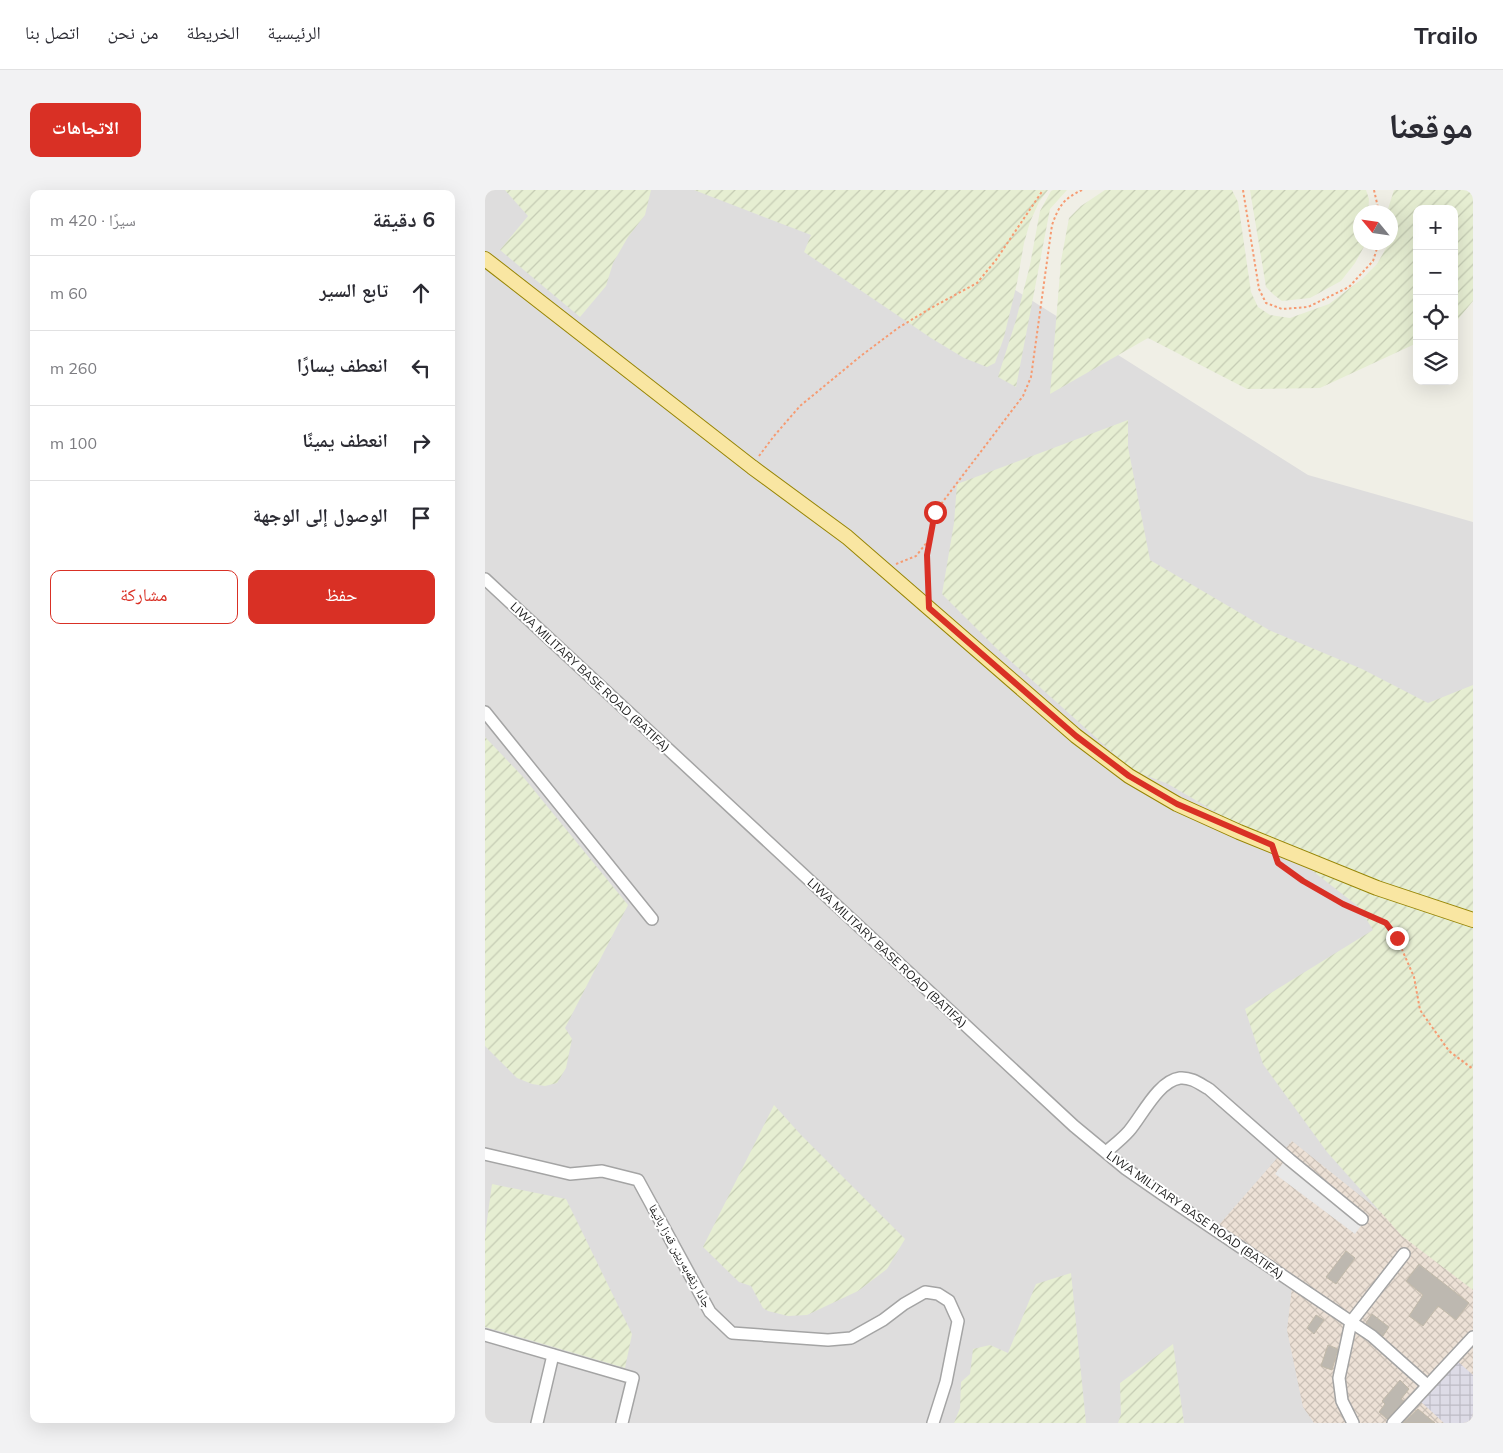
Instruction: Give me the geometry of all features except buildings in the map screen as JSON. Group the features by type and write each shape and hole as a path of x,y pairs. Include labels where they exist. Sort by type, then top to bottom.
{"main road":[{"path":"485,259 752,466 847,537 1076,736 1129,776 1177,804 1272,845 1377,888 1473,920"}],"street":[{"name":"LIWA MILITARY BASE ROAD (BATIFA)","path":"485,579 1074,1126 1162,1194 1372,1336 1427,1385"},
{"path":"485,712 652,919"},
{"path":"1106,1152 1121,1140 1131,1129 1149,1102 1169,1083 1180,1078 1194,1080 1209,1089 1290,1160 1362,1219"},
{"name":"جادا رێڤه‌به‌ريێن قه‌زا باتيفا","path":"485,1154 570,1174 603,1171 638,1180 710,1312 732,1333 828,1340 851,1338 883,1320 904,1304 925,1292 938,1294 949,1300 958,1321 946,1382 933,1423"},
{"path":"1353,1423 1342,1401 1339,1378 1351,1322 1404,1254"},
{"path":"485,1335 633,1378 622,1423"},
{"path":"1393,1423 1473,1337"},
{"path":"537,1423 553,1356"}],"path":[{"path":"752,466 774,436 800,406 897,328 977,283 996,260 1043,190"},
{"path":"929,608 927,555 935,512 1023,396 1031,377 1052,225 1058,208 1072,195 1082,190"},
{"path":"1243,190 1259,289 1266,303 1282,309 1308,307 1349,287 1373,261 1376,250"},
{"path":"1374,190 1377,205"},
{"path":"881,566 897,564 916,556 930,539"},
{"path":"1272,845 1278,863 1303,881 1343,904 1386,923 1397,938 1414,977 1420,1010 1449,1051 1473,1069"}],"shaded area":[{"path":"485,190 857,190 1308,475 1473,522 1473,1423 485,1423"},
{"path":"1292,1141 1473,1286 1473,1423 1314,1423 1303,1407 1287,1330 1293,1279 1218,1226"},
{"path":"1283,1163 1363,1223 1355,1234 1275,1174"},
{"path":"1455,1359 1473,1375 1473,1423 1444,1423 1419,1400"}],"green space":[{"path":"505,190 651,190 645,215 628,237 613,263 606,286 580,317 500,250 528,216"},
{"path":"694,190 1048,190 1039,202 1030,222 1004,337 995,363 987,367 964,358 931,338 804,252 811,235"},
{"path":"1053,190 1067,190 1050,209 1016,387 998,377 1016,320 1030,265 1040,211"},
{"path":"1105,190 1232,190 1238,202 1251,292 1258,307 1270,315 1290,318 1329,304 1362,279 1377,264 1385,250 1398,250 1398,205 1389,205 1394,190 1473,190 1473,301 1458,319 1458,205 1413,205 1413,345 1320,388 1247,389 1148,338 1050,394 1061,261 1069,218 1081,206"},
{"path":"1250,190 1366,190 1369,205 1353,205 1353,250 1362,250 1341,281 1310,298 1282,301 1266,287"},
{"path":"1128,420 1128,447 1150,560 1269,630 1362,669 1428,703 1473,685 1473,1290 1402,1236 1327,1152 1263,1064 1245,1009 1373,930 1359,907 1287,851 1272,845 1168,784 1132,770 995,647 942,594 954,523 957,484"},
{"path":"485,737 524,778 628,905 565,1028 572,1039 566,1068 557,1083 545,1086 532,1084 517,1078 485,1046"},
{"path":"774,1105 801,1135 905,1239 887,1269 858,1291 807,1315 788,1316 763,1308 751,1286 739,1282 703,1247"},
{"path":"492,1184 566,1199 632,1334 625,1368 485,1327 485,1235"},
{"path":"1071,1273 1086,1423 954,1423 960,1408 961,1382 970,1374 973,1349 990,1345 1008,1353 1036,1284"},
{"path":"1173,1344 1184,1423 1118,1423 1121,1414 1120,1383"}],"route":[{"path":"935,512 927,555 929,608 1076,736 1129,776 1177,804 1272,845 1278,863 1303,881 1343,904 1386,923 1397,938"}]}
